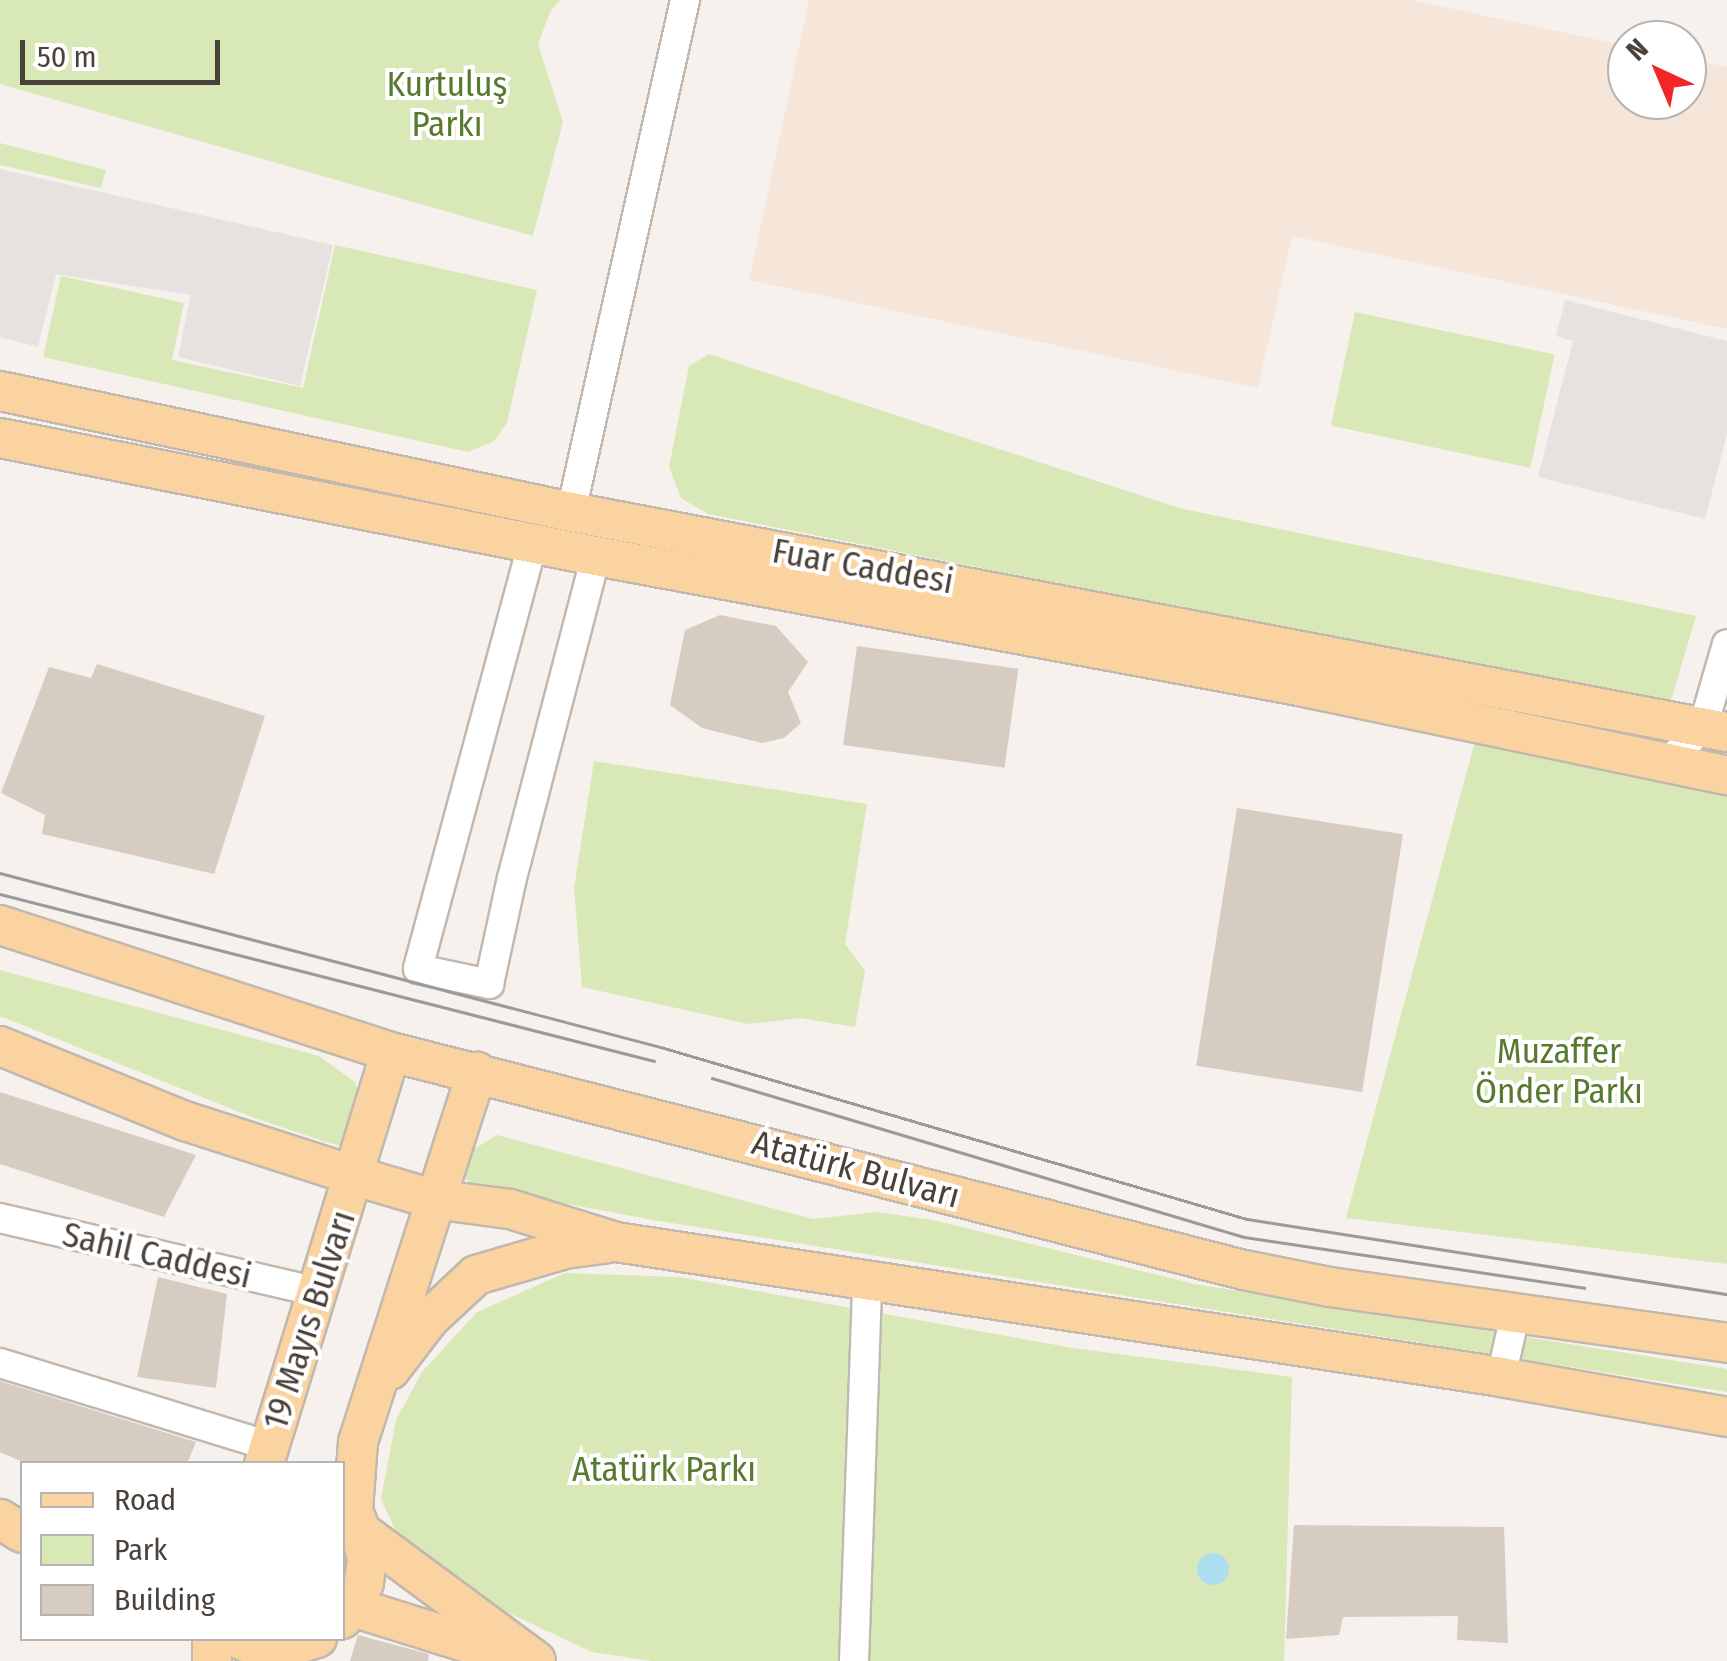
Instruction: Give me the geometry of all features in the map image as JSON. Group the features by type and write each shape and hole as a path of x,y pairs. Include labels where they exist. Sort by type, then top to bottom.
{"main road":[{"name":"Fuar Caddesi","path":"0,391 571,512 1718,730"},
{"name":"Fuar Caddesi","path":"0,438 596,556 1304,686 1650,769 1721,774"},
{"name":"Atatürk Bulvarı","path":"0,925 391,1052 1244,1270 1330,1287 1727,1343"},
{"path":"0,1046 185,1120 355,1176 433,1200 510,1209 616,1242 1500,1376 1727,1417"},
{"name":"19 Mayıs Bulvarı","path":"267,1455 314,1291 355,1176 391,1052"},
{"path":"478,1072 433,1200 358,1442 355,1516 364,1583 348,1613 526,1661"},
{"path":"375,1388 429,1318 476,1276 565,1249 616,1242"},
{"path":"355,1516 536,1661"},
{"path":"243,1641 283,1649 308,1641"}],"street":[{"path":"571,512 685,0"},
{"path":"533,542 418,969 489,984 512,878 596,556"},
{"path":"1721,774 1718,730 1727,644"},
{"path":"1650,769 1654,718"},
{"path":"1650,769 1718,730"},
{"name":"Sahil Caddesi","path":"0,1218 314,1291"},
{"path":"854,1661 868,1280"},
{"path":"1500,1376 1516,1311"},
{"path":"0,1363 267,1455"}],"shaded area":[{"path":"809,0 1411,0 1607,42 1607,120 1707,120 1707,63 1727,67 1727,329 1292,236 1258,388 749,280"},
{"path":"0,169 333,245 300,386 178,357 191,295 56,274 38,347 0,337"},
{"path":"1565,300 1727,341 1727,434 1705,519 1538,477 1573,341 1556,336"}],"green space":[{"name":"Kurtuluş Parkı","path":"0,0 560,0 551,10 538,44 563,122 533,236 0,84"},
{"path":"0,143 106,170 101,188 0,165"},
{"path":"335,245 537,290 507,423 494,441 468,452 43,357 61,276 184,303 172,360 303,388"},
{"path":"1355,312 1555,354 1530,468 1331,425"},
{"path":"709,354 1179,508 1696,616 1670,704 708,514 681,498 669,467 689,366"},
{"name":"Muzaffer Önder Parkı","path":"1477,734 1727,790 1727,1264 1346,1218"},
{"path":"594,761 867,804 845,944 865,971 855,1027 800,1018 748,1024 582,987 574,888"},
{"path":"0,970 319,1056 355,1082 363,1103 356,1134 341,1146 326,1142 252,1117 0,1016"},
{"path":"497,1135 813,1219 877,1212 933,1220 1194,1284 1727,1369 1727,1392 653,1220 472,1186 458,1170 463,1156"},
{"name":"Atatürk Parkı","path":"565,1273 679,1277 1073,1348 1292,1377 1284,1661 651,1661 592,1652 440,1581 400,1540 381,1499 396,1420 422,1372 477,1312"}],"water":[{"path":"1213,1553 1224,1558 1229,1569 1224,1580 1213,1585 1202,1580 1197,1569 1202,1558"}],"building":[{"path":"720,615 776,626 808,662 788,692 801,723 784,738 762,743 702,728 670,705 685,630"},
{"path":"857,646 1018,669 1004,768 843,745"},
{"path":"97,664 265,716 214,874 42,834 45,815 1,793 49,667 91,678"},
{"path":"1237,808 1403,834 1362,1092 1196,1066"},
{"path":"0,1092 196,1155 164,1217 0,1164"},
{"path":"158,1277 227,1294 216,1388 137,1377"},
{"path":"0,1381 196,1442 188,1461 20,1461 0,1452"},
{"path":"1294,1525 1504,1527 1508,1643 1457,1640 1458,1616 1343,1617 1339,1635 1286,1639"},
{"path":"358,1635 429,1654 428,1661 350,1661"}],"tram line":[{"path":"0,873 664,1048 1247,1219 1727,1294"},
{"path":"0,894 654,1061"},
{"path":"712,1078 1244,1237 1584,1288"}]}
